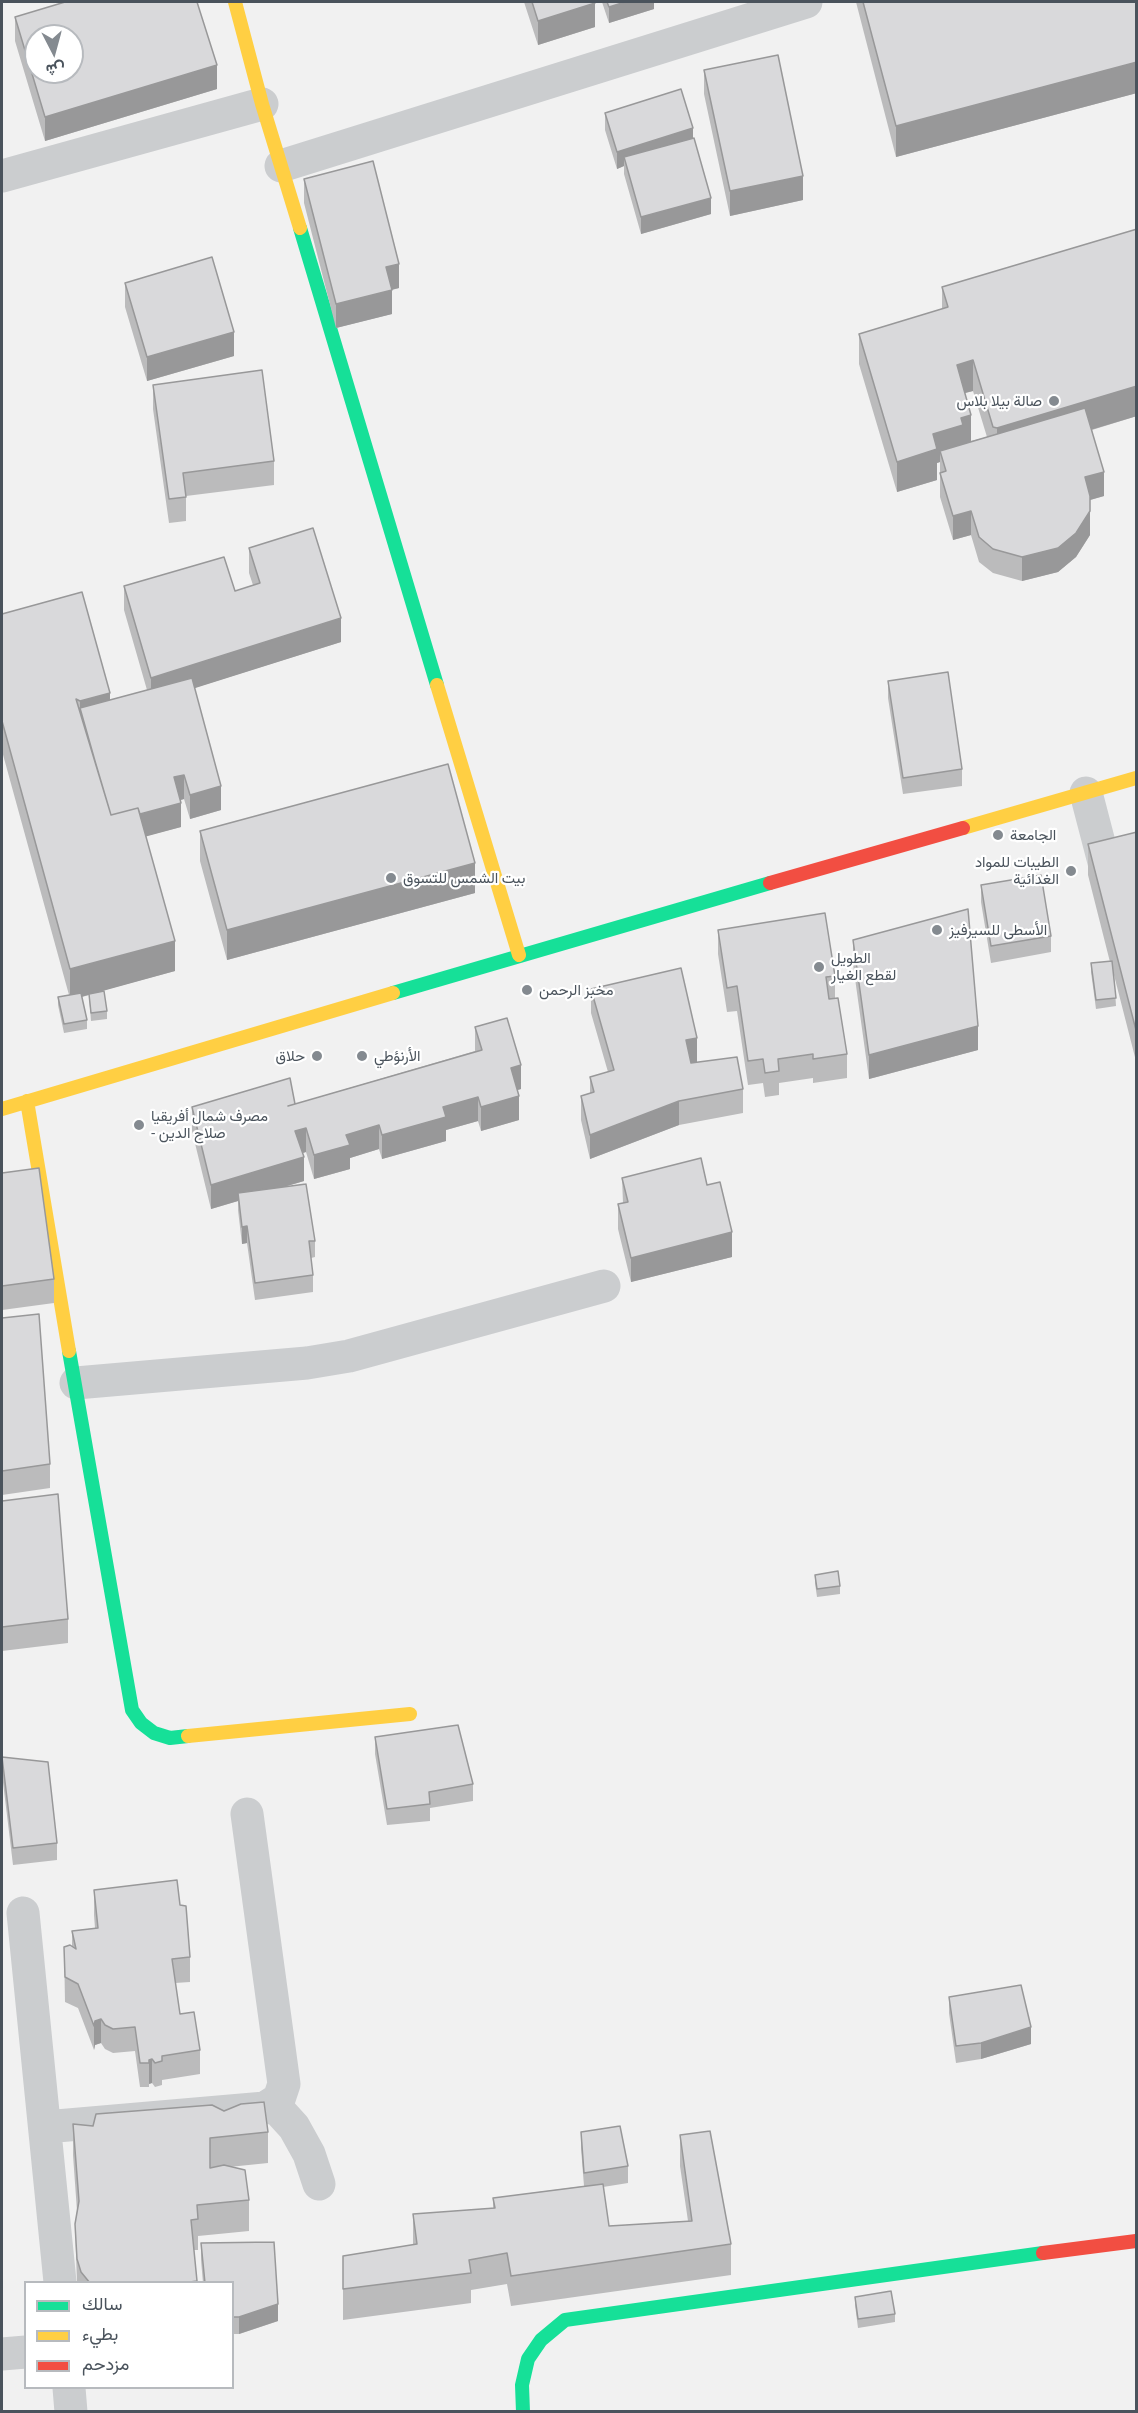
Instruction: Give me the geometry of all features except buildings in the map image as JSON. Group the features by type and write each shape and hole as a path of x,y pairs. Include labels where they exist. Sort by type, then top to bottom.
{"street":[{"path":"235,2 262,104 519,955"},
{"path":"281,166 806,2"},
{"path":"2,176 262,104"},
{"path":"2,1109 519,955 1137,778"},
{"path":"1086,793 1118,915"},
{"path":"27,1101 132,1710 141,1723 154,1733 170,1738 410,1714"},
{"path":"76,1383 307,1363 349,1356 604,1286"},
{"path":"45,2127 265,2108 279,2099 284,2084 247,1815"},
{"path":"23,1913 60,2281"},
{"path":"273,2104 294,2127 309,2154 319,2184"},
{"path":"523,2412 522,2385 528,2359 541,2340 565,2320 988,2259 1137,2241"},
{"path":"2,2354 24,2352"},
{"path":"69,2389 71,2412"}],"traffic: fast":[{"path":"300,228 437,685"},
{"path":"393,993 770,883"},
{"path":"69,1351 132,1710 141,1723 154,1733 170,1738 188,1736"},
{"path":"523,2412 522,2385 528,2359 541,2340 565,2320 1043,2253"}],"traffic: slow":[{"path":"235,2 262,104 300,228"},
{"path":"437,685 519,955"},
{"path":"963,828 1136,778"},
{"path":"2,1109 393,993"},
{"path":"27,1101 69,1351"},
{"path":"188,1736 410,1714"}],"traffic: jam":[{"path":"770,883 963,828"},
{"path":"1043,2253 1136,2241"}],"place":[{"name":"صالة بيلا بلاس","path":"1054,401"},
{"name":"الجامعة","path":"998,835"},
{"name":"الطيبات للمواد الغدائية","path":"1071,871"},
{"name":"بيت الشمس للتسوق","path":"391,878"},
{"name":"الأسطى للسيرفيز","path":"937,930"},
{"name":"الطويل لقطع الغيار","path":"819,967"},
{"name":"مخبز الرحمن","path":"527,990"},
{"name":"حلاق","path":"317,1056"},
{"name":"الأرنؤطي","path":"362,1056"},
{"name":"مصرف شمال أفريقيا - صلاح الدين","path":"139,1125"}]}
